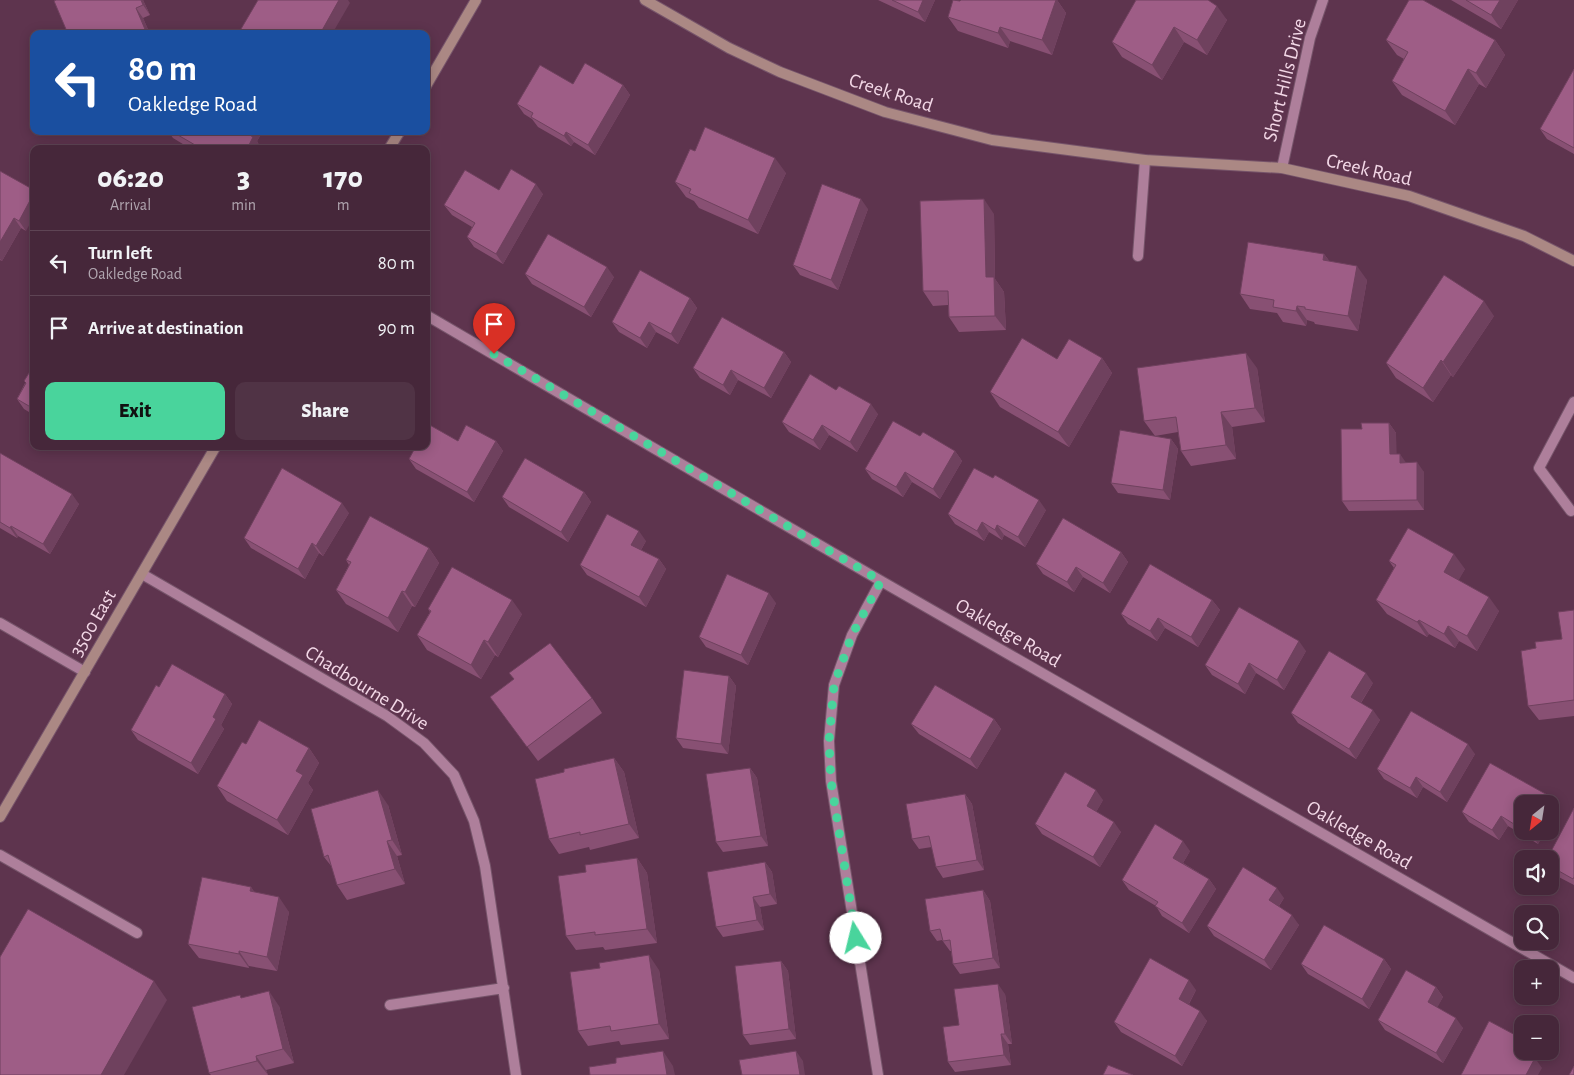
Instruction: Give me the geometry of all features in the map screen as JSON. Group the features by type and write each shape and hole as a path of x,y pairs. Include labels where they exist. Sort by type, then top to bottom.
{"street":[{"path":"430,79 476,0"},
{"name":"Creek Road","path":"645,0 729,48 780,72 885,112 992,140 1145,160 1282,168 1409,196 1524,236 1574,261"},
{"name":"Short Hills Drive","path":"1282,168 1310,38 1323,0"},
{"path":"1138,256 1145,160"},
{"name":"Oakledge Road","path":"430,317 881,581 1574,978"},
{"path":"1571,511 1539,468 1574,402"},
{"name":"3500 East","path":"0,817 214,450"},
{"name":"Chadbourne Drive","path":"142,574 387,716 424,743 454,775 474,821 485,866 516,1075"},
{"path":"878,1075 831,781 829,741 834,685 852,635 881,581"},
{"path":"0,623 85,672"},
{"path":"0,855 137,934"},
{"path":"390,1004 504,988"}],"building":[{"path":"141,0 143,5 136,8 145,30 66,30 54,1"},
{"path":"258,0 339,0 322,30 240,30"},
{"path":"892,0 923,0 918,12"},
{"path":"953,0 1056,0 1042,40 1000,27 998,33 948,17"},
{"path":"1136,0 1208,0 1217,6 1197,40 1174,27 1152,65 1112,42"},
{"path":"1409,0 1423,0 1495,40 1476,73 1468,69 1445,111 1392,81 1408,52 1386,40"},
{"path":"1466,0 1500,0 1491,15"},
{"path":"585,63 623,85 588,145 566,132 564,136 531,117 533,113 517,104 540,65 573,84"},
{"path":"1574,69 1574,148 1540,129"},
{"path":"705,127 775,158 748,220 689,193 691,189 675,182 690,149 695,151"},
{"path":"178,135 250,135 253,137 249,145 195,145"},
{"path":"511,169 536,184 496,254 467,237 475,223 444,205 465,170 499,190"},
{"path":"0,171 30,188 30,200 19,221 14,218 0,242"},
{"path":"822,184 861,199 831,280 793,265"},
{"path":"984,199 986,277 994,277 995,316 949,317 948,291 923,291 920,201"},
{"path":"548,234 607,267 584,307 525,274"},
{"path":"1248,242 1324,254 1323,260 1357,266 1348,316 1297,306 1296,311 1273,307 1274,300 1240,294"},
{"path":"640,270 690,298 671,334 649,322 640,338 612,322"},
{"path":"1444,275 1484,301 1423,388 1386,363"},
{"path":"722,317 784,352 764,388 731,370 723,385 693,368"},
{"path":"1022,338 1057,359 1069,339 1102,358 1058,432 990,392"},
{"path":"1246,353 1255,408 1221,412 1226,445 1181,451 1176,417 1144,421 1137,368"},
{"path":"30,371 30,407 17,399 26,383 24,381"},
{"path":"810,374 836,390 839,386 871,404 850,442 822,425 813,440 782,422"},
{"path":"893,421 920,436 923,432 955,451 933,489 905,472 896,487 865,469"},
{"path":"1361,423 1389,423 1390,454 1400,454 1400,463 1417,462 1417,500 1342,501 1341,429 1362,429"},
{"path":"430,425 458,441 466,425 496,441 467,492 409,459 414,450 430,450"},
{"path":"1120,430 1171,439 1163,490 1111,483"},
{"path":"0,453 72,494 43,544 0,522"},
{"path":"525,458 584,492 561,532 502,497"},
{"path":"282,468 342,503 316,546 312,543 298,569 244,538"},
{"path":"974,468 993,478 995,475 1039,500 1018,537 997,525 995,530 982,522 977,531 948,514"},
{"path":"607,514 639,531 631,545 659,559 639,597 580,565"},
{"path":"370,516 429,548 405,592 402,591 388,618 336,590 351,562 346,560"},
{"path":"1063,518 1121,552 1103,583 1076,567 1067,582 1036,564"},
{"path":"1408,528 1454,554 1444,572 1489,597 1467,636 1448,626 1444,634 1376,600 1396,565 1389,561"},
{"path":"1150,564 1212,600 1191,637 1158,618 1150,631 1121,614"},
{"path":"452,567 512,600 488,642 484,640 471,665 417,635 431,611 428,609"},
{"path":"727,574 769,593 741,655 699,637"},
{"path":"1239,607 1299,641 1277,680 1249,663 1238,684 1205,665"},
{"path":"1574,610 1574,700 1528,706 1521,651 1536,648 1535,642 1562,639 1558,612"},
{"path":"550,643 592,698 527,747 490,697 514,679 509,673"},
{"path":"1329,651 1366,673 1351,697 1373,710 1349,749 1291,713"},
{"path":"172,664 225,694 213,717 216,719 191,763 131,730 156,685 159,687"},
{"path":"684,670 729,676 721,744 676,738"},
{"path":"935,685 994,719 970,759 911,724"},
{"path":"1411,711 1468,744 1440,792 1416,777 1410,788 1377,769"},
{"path":"259,720 309,748 296,771 303,775 277,820 217,786 242,742 246,744"},
{"path":"614,758 629,824 580,835 580,832 549,839 535,779 564,772 564,769"},
{"path":"1490,763 1547,795 1514,795 1514,824 1501,816 1492,830 1462,812"},
{"path":"750,768 761,836 716,842 706,774"},
{"path":"1065,772 1096,790 1087,806 1114,822 1093,857 1035,824"},
{"path":"378,790 392,840 387,841 395,869 337,885 328,855 324,857 311,809"},
{"path":"965,794 977,860 936,867 929,836 912,839 906,804"},
{"path":"1574,808 1573,879 1559,871 1559,850 1552,850 1557,840 1559,840 1559,836"},
{"path":"1155,824 1183,841 1173,858 1209,879 1182,923 1155,906 1158,902 1122,880"},
{"path":"637,858 647,929 595,935 595,932 566,936 558,876 586,872 585,865"},
{"path":"765,862 770,894 753,897 757,920 716,927 707,872"},
{"path":"1243,867 1277,888 1269,900 1292,915 1264,960 1207,926"},
{"path":"202,877 251,887 250,891 279,897 267,957 239,951 239,954 188,944"},
{"path":"983,890 993,958 953,964 950,940 943,941 940,929 930,931 925,899"},
{"path":"28,909 154,981 101,1075 0,1075 0,957"},
{"path":"1324,925 1384,959 1362,999 1301,964"},
{"path":"649,955 659,1024 611,1031 610,1026 578,1031 570,972 600,968 599,963"},
{"path":"1150,958 1189,980 1179,999 1200,1011 1175,1056 1114,1022"},
{"path":"781,961 789,1029 743,1035 735,966"},
{"path":"1406,970 1436,987 1428,1002 1456,1018 1436,1053 1378,1020"},
{"path":"998,984 1005,1034 1001,1034 1004,1055 948,1062 943,1027 959,1025 954,989"},
{"path":"269,991 283,1049 256,1056 257,1061 209,1073 192,1007 240,995 241,998"},
{"path":"1489,1021 1514,1034 1514,1060 1534,1060 1526,1075 1461,1075"},
{"path":"663,1051 667,1075 590,1075 589,1067 616,1063 616,1058"},
{"path":"796,1051 800,1075 742,1075 739,1060"},
{"path":"1108,1065 1133,1075 1103,1075"},
{"path":"1574,1066 1574,1075 1569,1075"}],"route":[{"path":"494,354 881,581 852,635 834,685 829,741 831,781 856,938"}]}
